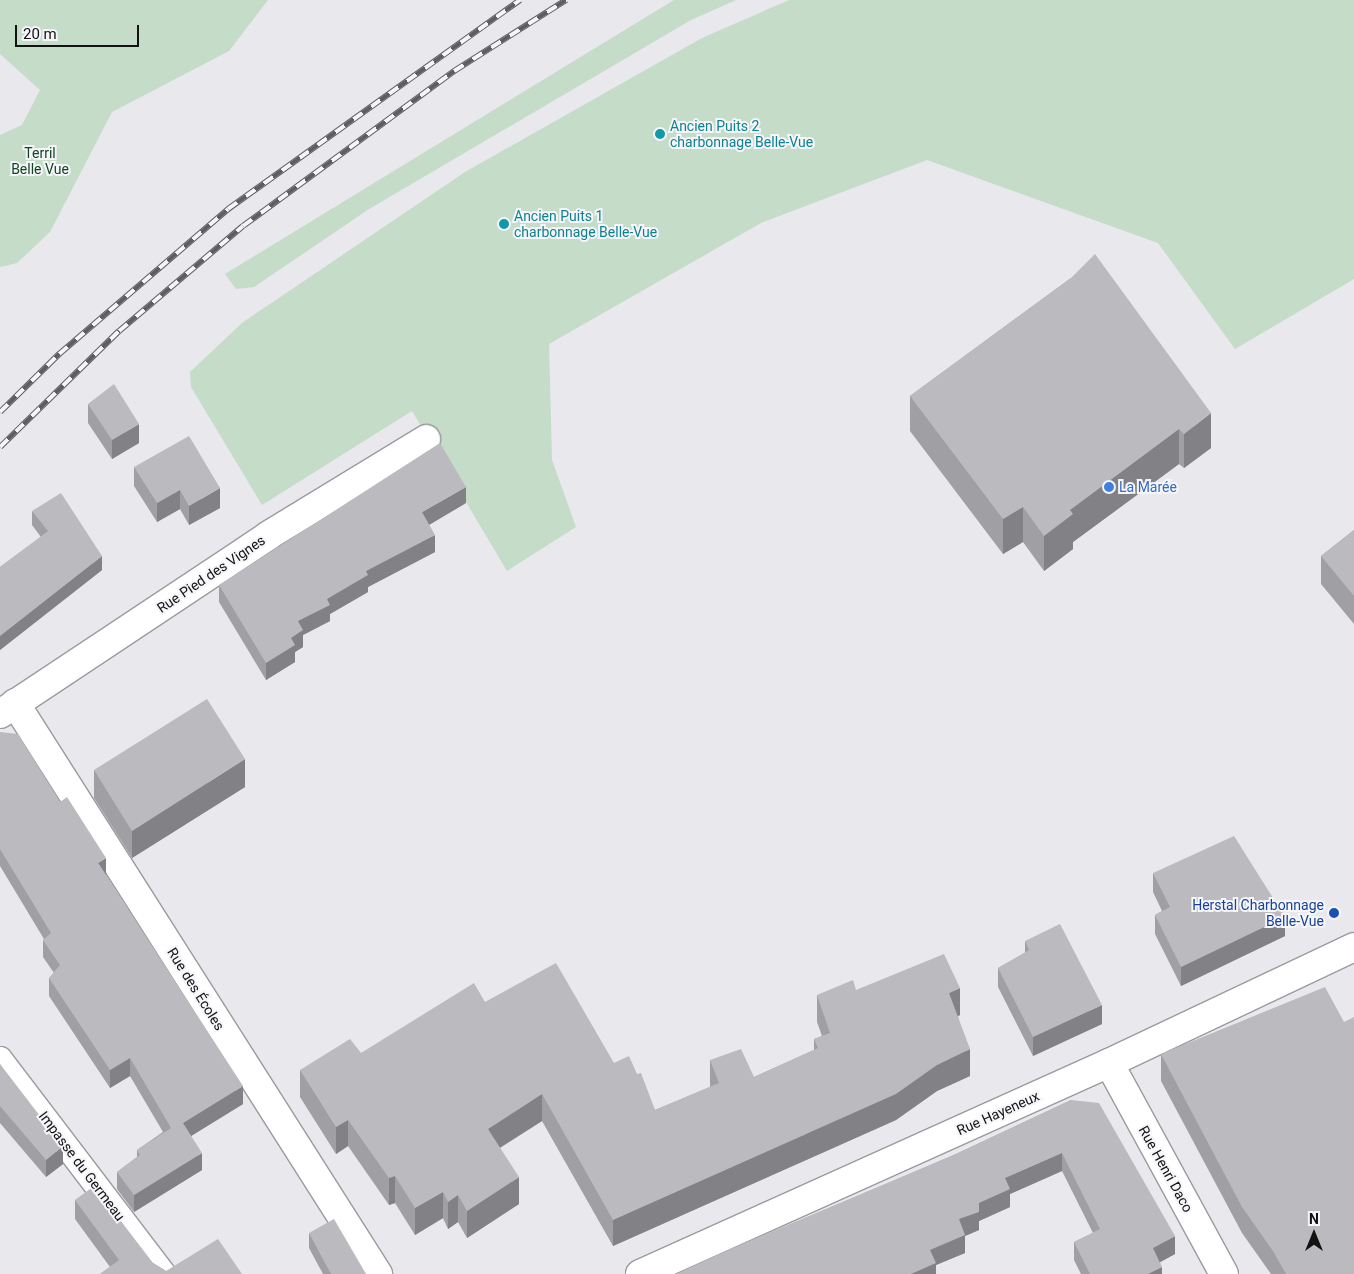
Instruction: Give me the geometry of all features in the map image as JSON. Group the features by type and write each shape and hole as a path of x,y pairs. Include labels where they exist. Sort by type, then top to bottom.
{"street":[{"name":"Rue Pied des Vignes","path":"7,709 269,535 426,439"},
{"name":"Rue des Écoles","path":"7,709 378,1274"},
{"name":"Rue Hayeneux","path":"640,1274 1109,1063 1354,947"},
{"name":"Rue Henri Daco","path":"1109,1063 1224,1274"}],"lane":[{"name":"Impasse du Germeau","path":"0,1059 164,1274"}],"green space":[{"name":"Terril Belle Vue","path":"0,0 268,0 229,51 112,112 50,232 17,263 0,267 0,135 22,125 40,90 0,54"},
{"path":"674,0 736,0 691,20 369,209 254,287 236,289 225,274"},
{"path":"789,0 1354,0 1354,279 1235,349 1158,243 927,160 761,223 549,344 552,460 576,527 507,571 412,411 262,505 191,387 190,372 242,323 465,172 702,38"}],"building":[{"path":"1095,254 1211,413 1184,434 1179,429 1070,510 1073,514 1044,536 1023,507 1003,519 910,396 1071,278"},
{"path":"114,384 139,424 112,440 88,404"},
{"path":"189,436 220,488 189,506 180,490 157,503 134,467"},
{"path":"440,443 466,487 422,512 435,535 366,571 368,575 327,599 330,605 298,621 303,630 291,638 295,645 266,663 219,585"},
{"path":"61,493 102,556 0,636 0,567 48,531 32,511"},
{"path":"1354,530 1354,596 1321,556"},
{"path":"207,699 245,759 132,831 94,770"},
{"path":"0,732 18,734 60,802 67,797 106,858 98,863 243,1086 183,1123 202,1153 134,1195 117,1172 140,1155 137,1150 171,1128 130,1058 110,1070 49,978 60,965 43,940 51,933 0,849"},
{"path":"1234,836 1285,917 1181,967 1155,915 1170,907 1153,873"},
{"path":"1060,924 1102,1005 1033,1037 998,968 1029,950 1025,941"},
{"path":"944,954 960,988 949,993 970,1049 937,1065 896,1094 613,1220 542,1094 488,1129 519,1177 467,1211 458,1195 448,1202 443,1192 415,1208 395,1176 389,1178 348,1120 336,1127 300,1070 350,1039 361,1053 474,983 485,1002 556,963 614,1063 629,1056 637,1074 641,1073 655,1110 719,1083 710,1060 741,1049 754,1077 818,1048 814,1039 830,1033 817,995 853,980 856,990"},
{"path":"1325,987 1344,1022 1354,1017 1354,1274 1286,1274 1273,1251 1242,1207 1161,1054"},
{"path":"0,1064 63,1146 46,1160 0,1106"},
{"path":"1071,1100 1099,1103 1175,1236 1153,1248 1162,1267 1148,1274 1090,1274 1074,1242 1100,1229 1062,1153 1005,1178 1010,1189 979,1203 979,1212 959,1219 965,1235 930,1250 936,1263 911,1274 676,1274 956,1154"},
{"path":"94,1186 153,1263 166,1271 218,1239 242,1274 100,1274 119,1260 75,1200"},
{"path":"334,1219 366,1274 331,1274 309,1233"}],"railway":[{"path":"0,412 59,354 228,209 520,0"},
{"path":"0,447 119,331 243,226 454,71 566,0"}],"place":[{"name":"Ancien Puits 2 charbonnage Belle-Vue","path":"660,134"},
{"name":"Ancien Puits 1 charbonnage Belle-Vue","path":"504,224"},
{"name":"La Marée","path":"1109,487"},
{"name":"Herstal Charbonnage Belle-Vue","path":"1334,913"}]}
